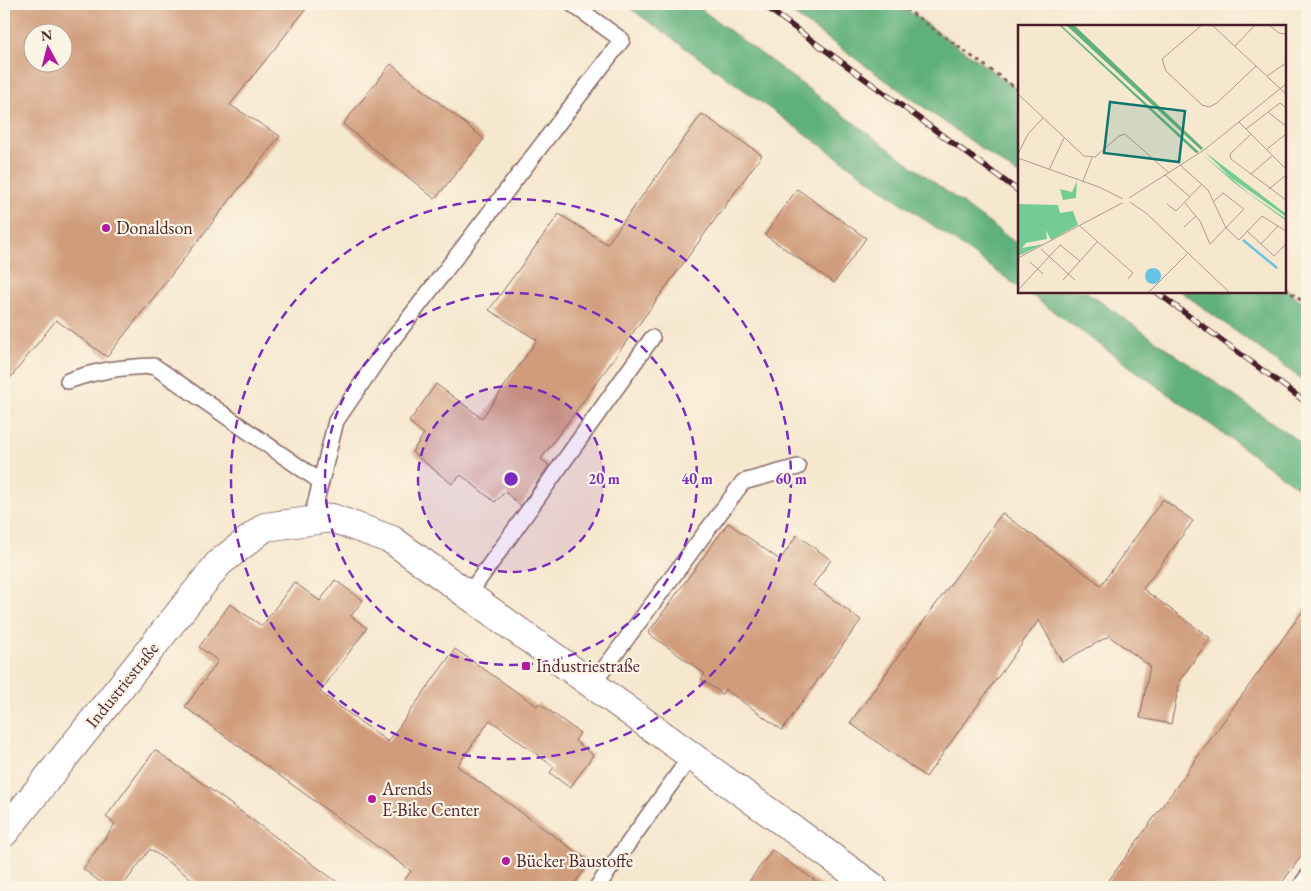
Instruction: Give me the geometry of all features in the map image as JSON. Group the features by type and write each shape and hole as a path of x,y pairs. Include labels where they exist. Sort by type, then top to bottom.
{"street":[{"name":"Industriestraße","path":"4,832 219,563 265,527 332,518 392,540 873,887"}],"lane":[{"path":"311,521 336,421 383,352 622,40 572,4"},
{"path":"468,595 652,338"},
{"path":"68,381 90,372 125,366 154,366 321,482"},
{"path":"592,685 743,482 798,467"},
{"path":"597,887 691,756"},
{"path":"1300,887 1307,877"}],"path":[{"path":"899,4 1018,90"},
{"path":"1286,289 1307,305"}],"green space":[{"path":"624,4 694,4 1018,245 1018,287"},
{"path":"779,4 899,4 1018,90 1018,175"},
{"path":"1286,289 1307,305 1307,383 1181,292 1286,292"},
{"path":"1026,292 1086,292 1307,447 1307,494"}],"building":[{"name":"Donaldson","path":"4,4 310,4 230,105 280,136 107,357 56,320 4,386"},
{"path":"391,64 484,139 435,199 343,124"},
{"path":"702,114 762,155 541,459 549,465 521,506 505,492 495,502 461,475 452,484 412,452 424,434 409,422 436,384 482,418 537,340 489,310 559,214 607,244"},
{"path":"797,189 866,238 834,283 765,235"},
{"path":"1163,499 1193,521 1143,589 1210,638 1180,680 1171,724 1140,718 1150,666 1109,636 1062,662 1039,620 926,777 850,723 1002,513 1101,585"},
{"path":"728,523 780,560 797,535 831,560 813,585 861,620 782,730 725,689 722,694 701,679 705,674 648,633"},
{"path":"335,580 363,600 351,616 367,628 320,692 388,742 455,649 537,706 539,703 580,733 575,741 593,755 570,788 550,773 554,767 490,720 457,766 590,862 572,887 400,887 411,871 185,707 218,661 199,647 230,604 262,626 294,582 320,601"},
{"path":"1307,605 1307,848 1279,887 1104,887"},
{"path":"155,750 344,887 203,887 150,849 122,887 107,887 83,869 115,824 106,817"},
{"path":"772,850 824,887 745,887"}],"railway":[{"path":"762,4 1018,191"},
{"path":"1156,292 1307,403"}],"place":[{"name":"Donaldson","path":"106,228"},
{"name":"Industriestraße","path":"526,666"},
{"name":"Arends E-Bike Center","path":"372,799"},
{"name":"Bücker Baustoffe","path":"506,861"}]}
